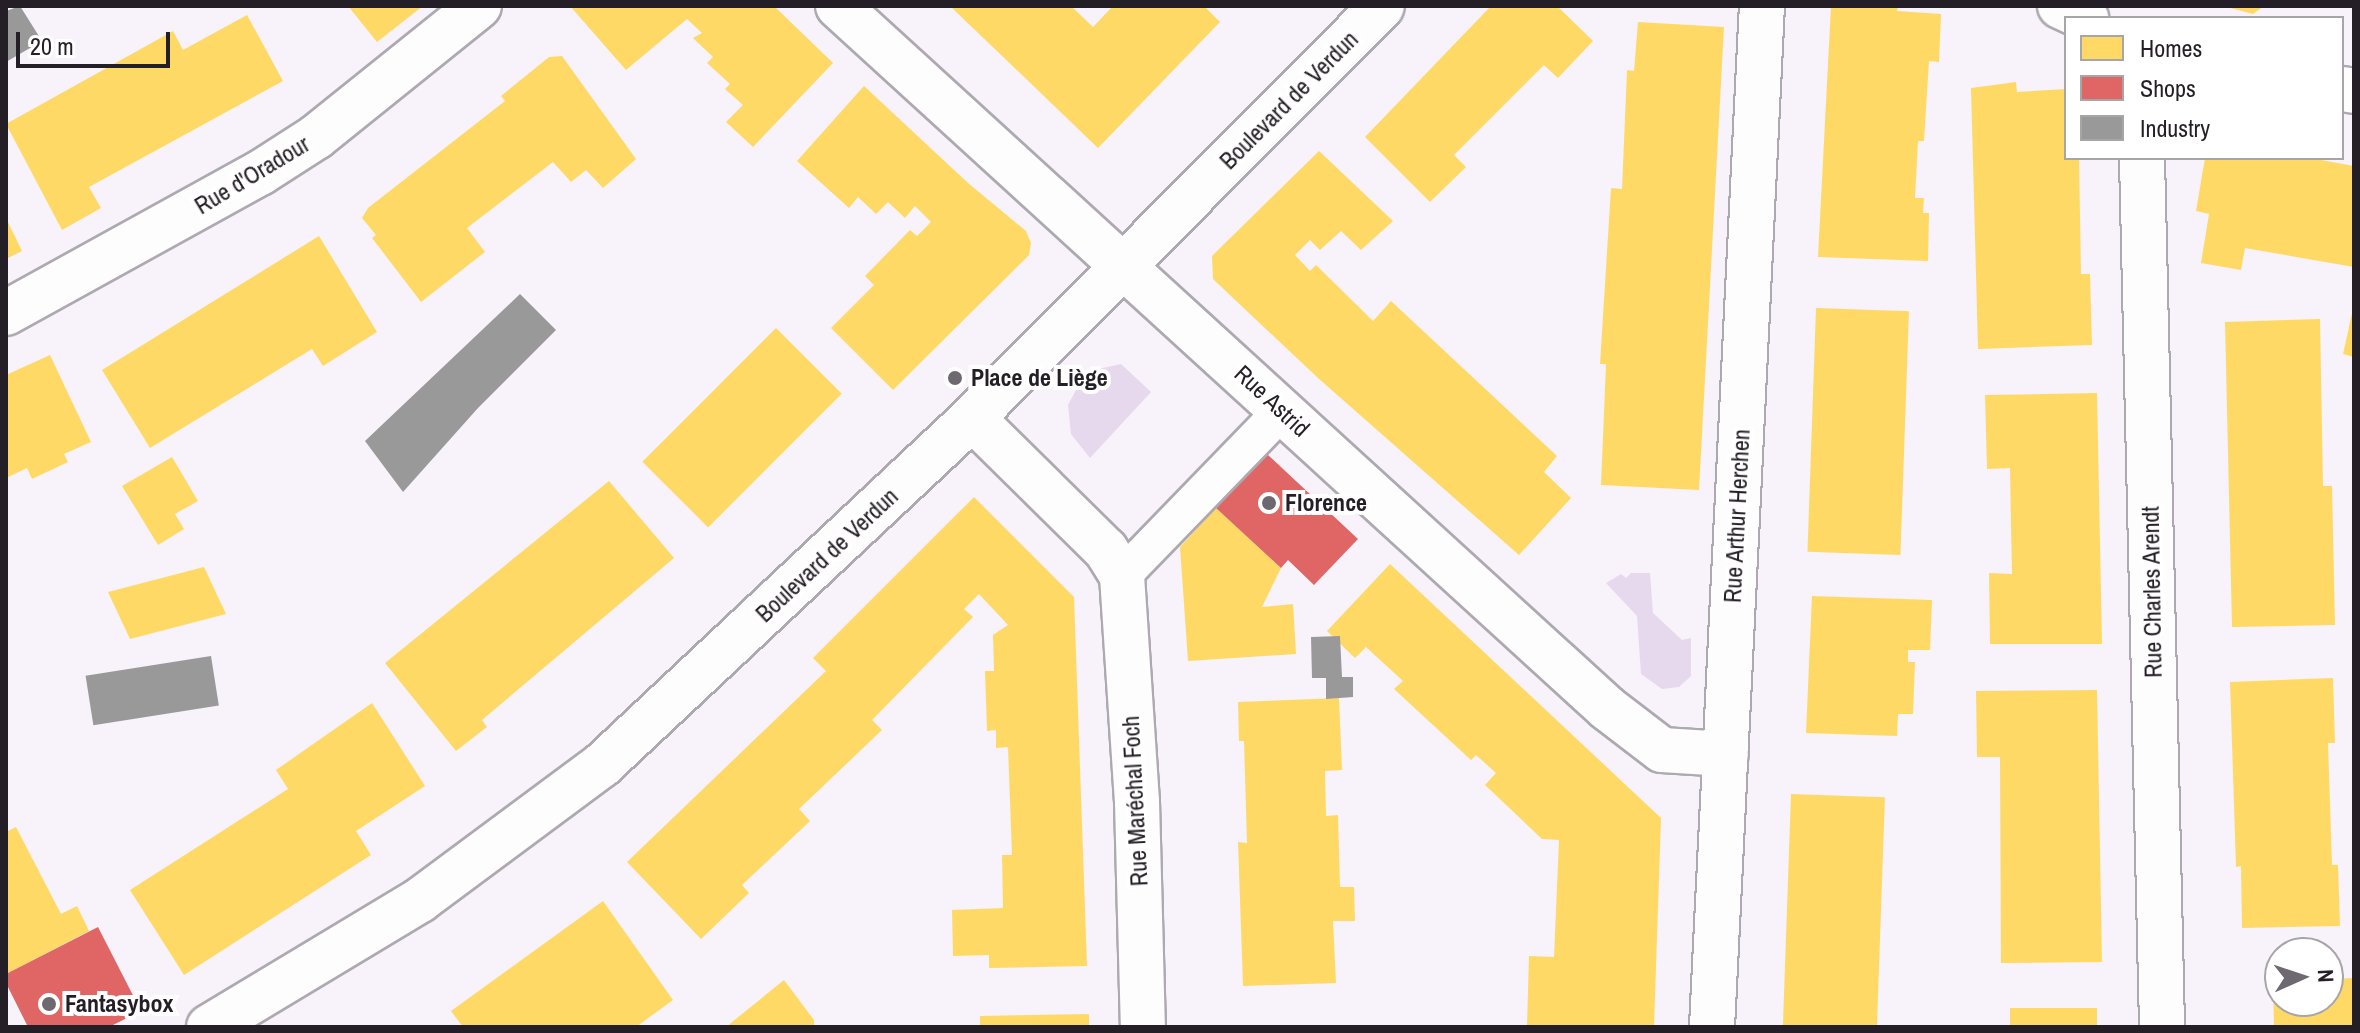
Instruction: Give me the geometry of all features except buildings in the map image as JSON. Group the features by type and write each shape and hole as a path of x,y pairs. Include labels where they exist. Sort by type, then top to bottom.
{"street":[{"name":"Rue d'Oradour","path":"6,313 260,173 316,137 479,6"},
{"name":"Rue Astrid","path":"838,6 1607,708 1662,750 1726,754"},
{"name":"Boulevard de Verdun","path":"209,1027 420,900 602,765 972,418 1382,6"},
{"name":"Rue Arthur Herchen","path":"1712,1027 1762,6"},
{"path":"2060,6 2082,16"},
{"name":"Rue Charles Arendt","path":"2142,160 2162,1027"},
{"path":"972,418 1106,550 1122,576 1283,410"},
{"name":"Rue Maréchal Foch","path":"1122,576 1137,802 1143,1027"}],"shaded area":[{"path":"1121,364 1151,392 1090,458 1071,434 1068,405 1082,379 1094,370"},
{"path":"1631,573 1650,573 1653,613 1682,640 1691,638 1691,676 1679,687 1662,689 1641,674 1637,616 1606,583 1621,574 1626,578"}],"place":[{"name":"Place de Liège","path":"955,378"},
{"name":"Florence","path":"1269,503"},
{"name":"Fantasybox","path":"49,1004"}]}
